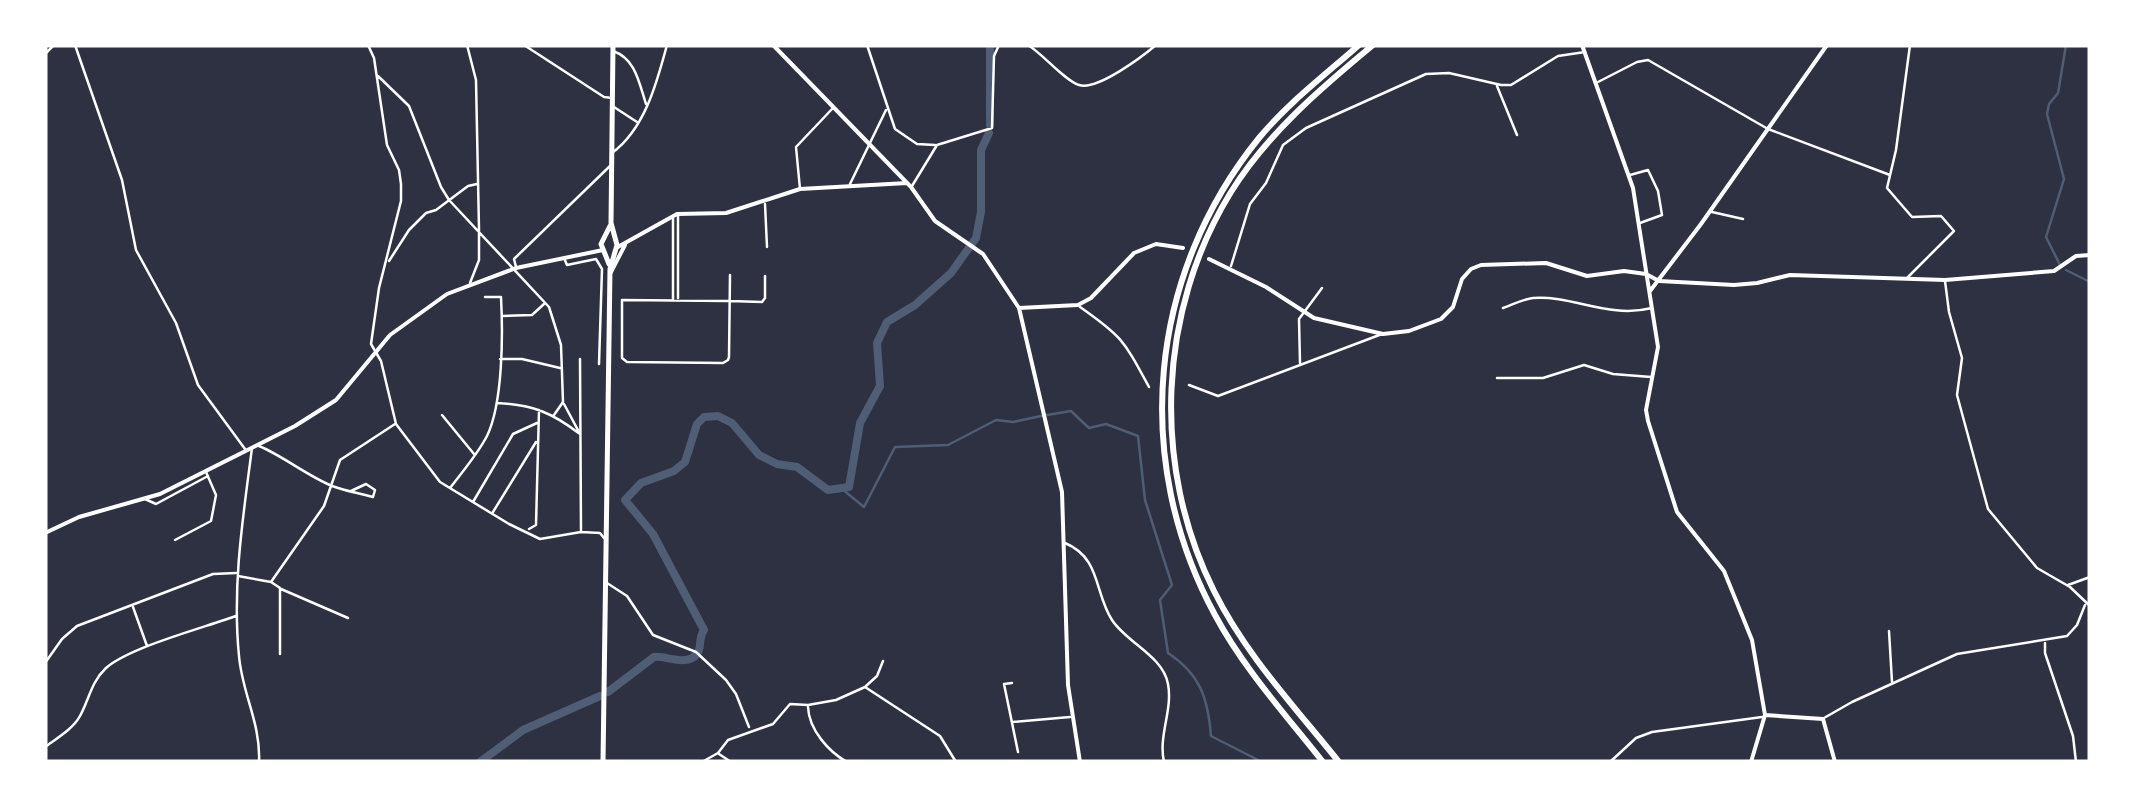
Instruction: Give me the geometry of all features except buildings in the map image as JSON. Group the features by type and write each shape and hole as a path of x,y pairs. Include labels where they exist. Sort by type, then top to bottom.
{"highway":[{"path":"1323,762 1234,647 1192,568 1165,467 1160,399 1174,302 1212,208 1261,136 1291,104 1359,45"},
{"path":"1339,762 1267,672 1213,590 1184,509 1174,465 1171,391 1176,336 1189,283 1233,188 1305,104 1373,45"}],"main road":[{"path":"603,762 610,272 615,250 611,238 613,48"},
{"path":"603,249 611,238"},
{"path":"603,249 615,250"},
{"path":"603,249 610,272"}],"street":[{"path":"45,54 54,45"},
{"path":"75,45 122,180 136,250 176,323 198,385 245,451"},
{"path":"368,45 377,75 387,145 401,184 371,344 381,361 396,424 440,482 492,514 540,539 600,533 606,544"},
{"path":"467,45 476,80 479,229 479,260 470,283"},
{"path":"524,45 604,97 613,98"},
{"path":"612,154 638,122 667,45"},
{"path":"773,45 909,185 935,222 983,254 1019,308 1062,492 1068,686 1080,762"},
{"path":"866,45 894,129 917,144 937,145 992,128 994,56 999,45"},
{"path":"1028,45 1080,85 1094,85 1112,77 1156,45"},
{"path":"1582,45 1630,174 1658,347 1646,410 1648,421 1683,521 1724,571 1752,640 1765,716 1752,762"},
{"path":"1650,291 1828,45"},
{"path":"1906,279 1954,231 1941,216 1912,217 1888,188 1910,45"},
{"path":"613,48 632,62 646,106"},
{"path":"1231,268 1250,204 1266,183 1283,145 1294,136 1426,74 1448,73 1511,85 1558,56 1584,52"},
{"path":"1596,83 1648,60 1768,128 1890,175"},
{"path":"377,75 409,106 449,200 545,303 557,326 563,402 580,434"},
{"path":"1496,84 1516,136"},
{"path":"612,106 638,122"},
{"path":"800,190 796,147 834,107"},
{"path":"850,184 886,108"},
{"path":"909,185 937,145"},
{"path":"516,268 514,259 612,164"},
{"path":"1630,174 1648,170 1659,195 1662,216 1638,224"},
{"path":"386,266 426,214 468,186 478,184"},
{"path":"615,250 676,215 726,213 800,190 850,184 909,185"},
{"path":"765,200 767,247"},
{"path":"1710,212 1743,219"},
{"path":"675,299 676,215"},
{"path":"393,233 404,238"},
{"path":"611,238 628,241"},
{"path":"610,272 628,241"},
{"path":"1019,308 1078,305 1091,298 1134,253 1156,244 1183,248"},
{"path":"45,533 79,517 207,473 336,400 390,335 448,294 516,268 603,249"},
{"path":"1209,259 1266,286 1303,312 1344,327 1383,334 1409,332 1440,319 1453,307 1462,279 1481,264 1546,263 1587,276 1624,271 1646,274 1659,281 1757,284 1790,276 1945,280 2054,272 2076,256 2090,254"},
{"path":"564,257 567,265 596,259 602,269 599,364"},
{"path":"730,275 730,301 729,358 723,363 624,360 620,355 622,300 675,299 730,301 764,300 766,276"},
{"path":"1610,762 1636,738 1673,727 1765,716 1823,719 1892,683 1972,649 2067,636 2077,625 2088,604 2067,585 2037,568 1988,510 1957,395 1962,358 1945,280"},
{"path":"1300,365 1299,319 1322,288"},
{"path":"450,489 487,436 496,403 501,297 485,298"},
{"path":"1503,308 1531,298 1599,310 1637,311 1653,307"},
{"path":"502,316 532,315 545,303"},
{"path":"1078,305 1114,330 1138,360 1149,387"},
{"path":"1189,385 1218,396 1383,334"},
{"path":"580,358 581,532"},
{"path":"500,359 522,359 561,369"},
{"path":"1497,378 1543,378 1584,365 1613,374 1653,377"},
{"path":"554,414 563,402"},
{"path":"496,403 554,414 580,434"},
{"path":"538,410 536,525 540,539"},
{"path":"442,414 475,456"},
{"path":"473,502 513,434 538,423"},
{"path":"271,582 324,506 342,458 396,424"},
{"path":"492,514 538,439"},
{"path":"258,444 332,486 351,491"},
{"path":"252,448 237,574 239,659 260,742 259,762"},
{"path":"530,452 538,452"},
{"path":"174,540 211,520 216,495 207,473"},
{"path":"528,530 536,525"},
{"path":"1064,542 1078,548 1090,562 1114,623 1158,665 1168,686 1160,748 1164,762"},
{"path":"45,663 62,638 77,626 212,574 237,574 271,582 348,618"},
{"path":"2067,585 2090,577"},
{"path":"606,582 627,596 656,638 698,653 732,686 750,730"},
{"path":"280,588 280,654"},
{"path":"132,604 148,648"},
{"path":"45,746 72,727 95,682 107,668 148,648 238,615"},
{"path":"1889,631 1892,683"},
{"path":"2045,641 2045,654 2073,736 2076,762"},
{"path":"702,762 718,753 728,740 772,724 790,704 808,706 836,700 865,686 877,676 882,661"},
{"path":"1012,683 1004,684 1018,752"},
{"path":"865,686 940,736 956,762"},
{"path":"808,706 811,723 830,750 848,762"},
{"path":"1012,722 1073,716"},
{"path":"1823,719 1836,762"},
{"path":"718,753 731,762"}],"waterway":[{"path":"990,45 990,125"},
{"path":"2060,265 2046,237 2064,179 2047,114 2058,93 2066,45"},
{"path":"608,692 654,657 693,658 704,630 653,534 625,500 641,483 674,471 685,462 697,424 704,417 718,416 732,423 759,455 777,464 797,467 828,490 849,487 860,423 880,386 877,343 887,322 915,305 951,273 976,238 981,212 981,150 989,133"},
{"path":"2066,270 2090,282"},
{"path":"1047,415 1071,411 1089,428 1106,424 1138,436 1145,500 1172,585 1160,600 1168,653 1195,678 1208,710 1211,736 1262,762"},
{"path":"842,489 864,507 895,447 948,445 996,420 1013,422 1041,416"},
{"path":"480,762 523,730 600,696"}]}
